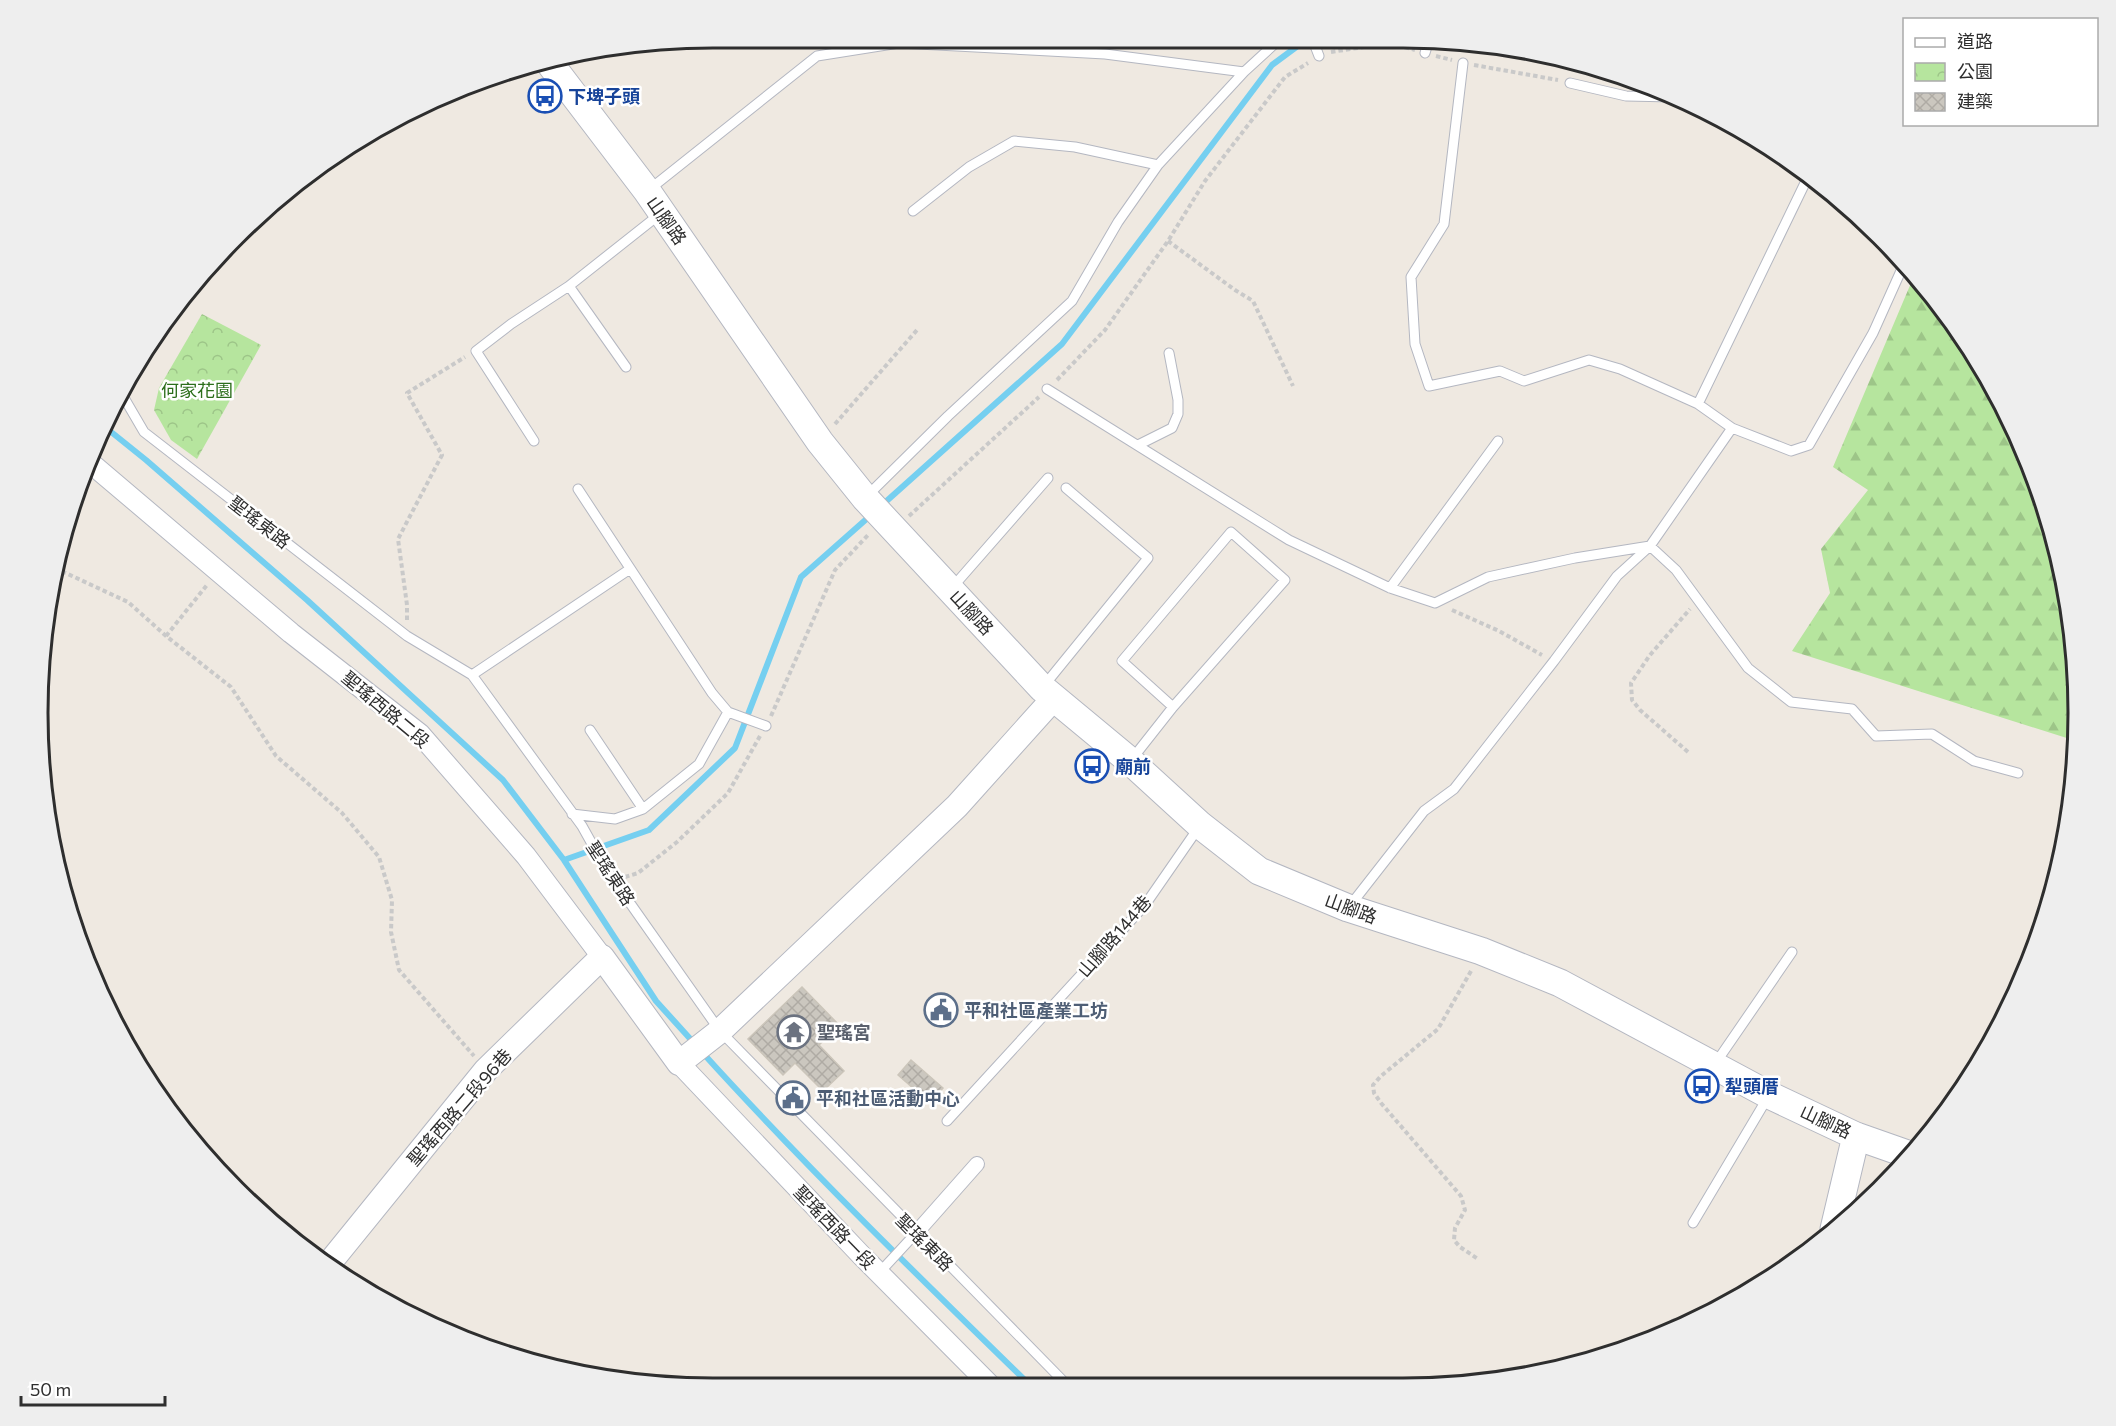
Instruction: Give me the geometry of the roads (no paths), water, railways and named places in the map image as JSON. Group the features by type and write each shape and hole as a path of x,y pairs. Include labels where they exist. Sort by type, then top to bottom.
{"main road":[{"name":"山腳路","path":"553,68 654,202 820,442 865,498 1048,693 1130,761 1200,825 1258,871 1348,908 1481,951 1560,983 1769,1095 1856,1136 1902,1152"},
{"path":"1837,1216 1856,1136"}],"street":[{"name":"聖瑤西路二段","path":"96,467 291,633 420,734 526,856 679,1064"},
{"path":"679,1064 716,1034 957,806 1048,693"},
{"name":"聖瑤西路二段96巷","path":"333,1258 486,1070 602,957"},
{"name":"聖瑤西路一段","path":"679,1064 982,1378"},
{"path":"916,1233 977,1164"}],"lane":[{"path":"534,441 476,351 511,324 569,286 654,202 817,56 867,48"},
{"path":"992,48 1105,54 1244,72"},
{"path":"865,498 1072,301 1118,222 1158,165 1244,72 1270,48"},
{"path":"1316,48 1319,56"},
{"path":"1425,53 1426,49"},
{"path":"1463,63 1444,224 1411,278 1415,344 1429,386 1500,370 1524,381 1589,360 1620,369 1698,404 1732,428 1791,451 1809,445 1873,333 1900,272"},
{"path":"1570,82 1626,96 1651,97"},
{"path":"913,210 969,167 1014,141 1075,147 1158,165"},
{"path":"1698,404 1805,183"},
{"path":"569,286 626,367"},
{"path":"1138,445 1172,428 1178,414 1178,400 1169,353"},
{"path":"1047,389 1289,540 1390,588 1435,603 1488,577 1575,558 1650,546"},
{"name":"聖瑤東路","path":"126,401 144,432 407,636 472,675 582,826 606,869 716,1034 1059,1378"},
{"path":"1348,908 1424,811 1454,789 1617,576 1650,546 1732,428"},
{"path":"1390,588 1498,441"},
{"path":"951,589 1048,478"},
{"path":"1048,693 1148,558 1066,488"},
{"path":"578,489 712,693 728,712 766,726"},
{"path":"1130,761 1173,707 1285,580 1231,532 1122,661 1173,707"},
{"path":"1650,546 1676,570 1748,668 1791,702 1852,709 1876,736 1932,734 1974,761 2018,773"},
{"path":"472,675 630,569"},
{"path":"572,814 615,819 644,808 699,764 728,712"},
{"path":"590,730 644,808"},
{"name":"山腳路144巷","path":"947,1121 1144,904 1200,825"},
{"path":"1714,1065 1792,952"},
{"path":"1693,1223 1769,1095"},
{"path":"879,1273 916,1233"}],"waterway":[{"path":"881,506 1062,344 1272,65 1295,48"},
{"path":"111,432 307,600 503,780 564,860 656,1001 694,1043"},
{"path":"564,860 649,830 735,748 801,577 871,515"},
{"path":"701,1051 823,1180 1023,1378"}],"place":[{"name":"下埤子頭","path":"545,96"},
{"name":"廟前","path":"1092,766"},
{"name":"平和社區產業工坊","path":"941,1010"},
{"name":"聖瑤宮","path":"794,1032"},
{"name":"犁頭厝","path":"1702,1086"},
{"name":"平和社區活動中心","path":"793,1098"}],"park label":[{"name":"何家花園","path":"197,390"}]}
